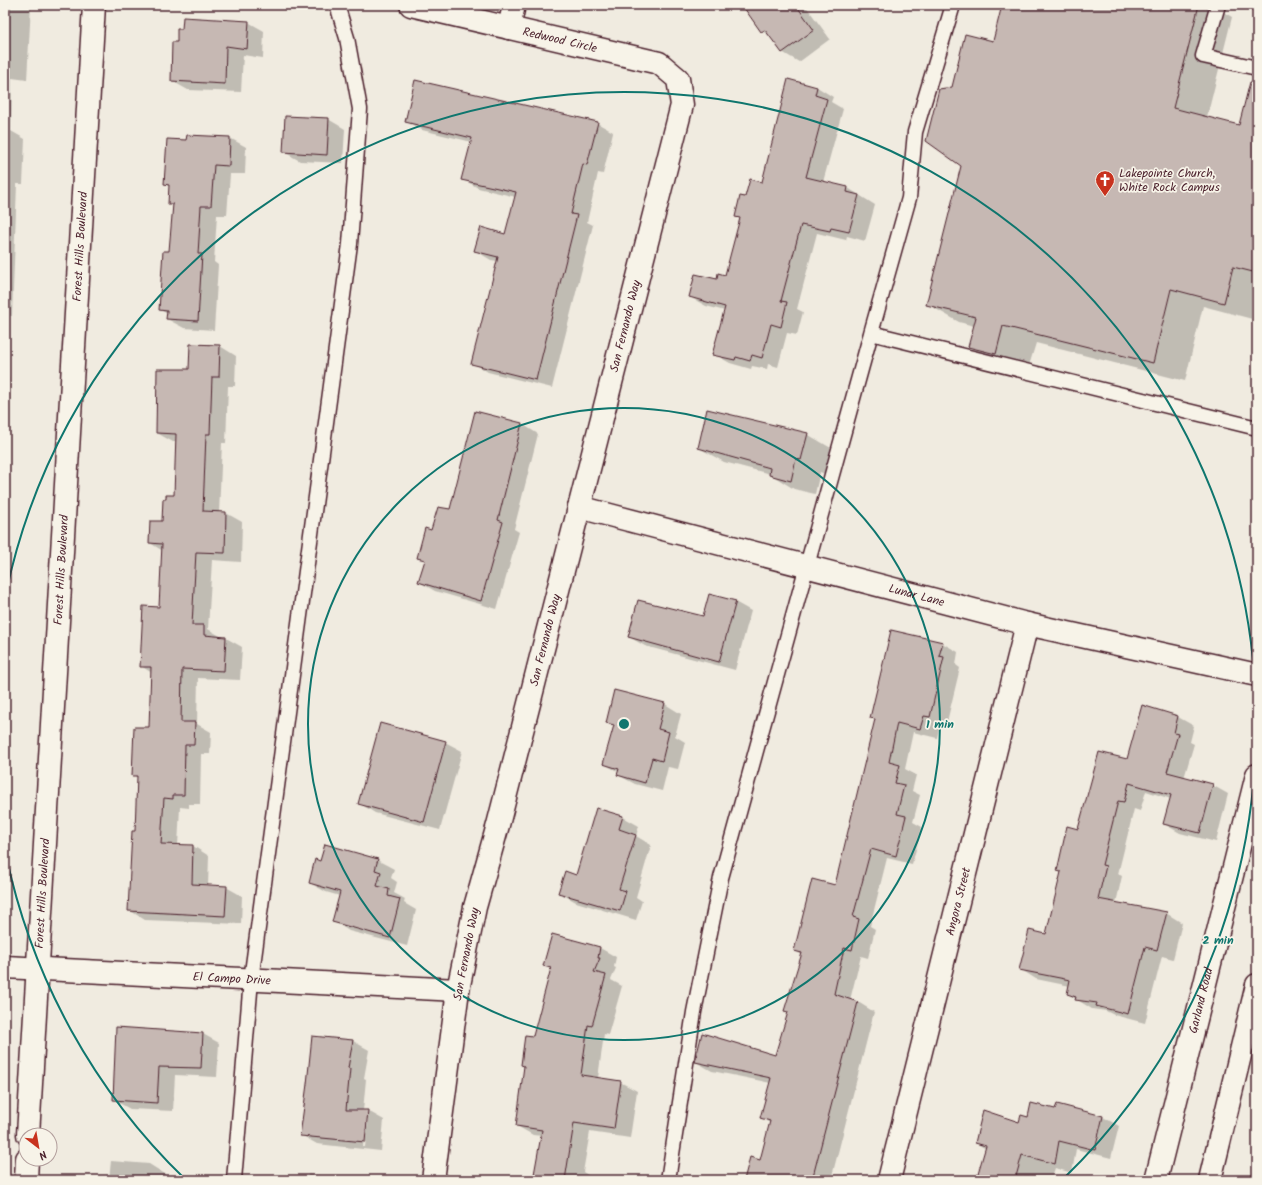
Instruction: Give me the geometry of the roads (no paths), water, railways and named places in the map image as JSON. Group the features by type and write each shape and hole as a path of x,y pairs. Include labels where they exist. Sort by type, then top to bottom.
{"street":[{"name":"Forest Hills Boulevard","path":"28,1127 94,5"},
{"name":"Redwood Circle","path":"411,5 659,63 678,79 682,105"},
{"path":"509,28 514,5"},
{"name":"San Fernando Way","path":"433,1180 458,990 474,907 498,826 682,105"},
{"name":"Lunar Lane","path":"579,507 1027,624 1257,675"},
{"name":"Angora Street","path":"889,1180 1027,624"},
{"name":"Garland Road","path":"1156,1180 1257,775"},
{"name":"El Campo Drive","path":"5,967 458,990"},
{"path":"1210,1180 1257,985"},
{"path":"26,1180 27,1167"}],"lane":[{"path":"234,1180 251,980 350,244 360,109 347,38 338,5"},
{"path":"668,1180 694,1012 721,878 909,198 916,132 953,5"},
{"path":"1218,5 1203,56 1257,68"},
{"path":"871,333 1257,428"}],"place":[{"name":"Lakepointe Church, White Rock Campus","path":"1105,197"}]}
